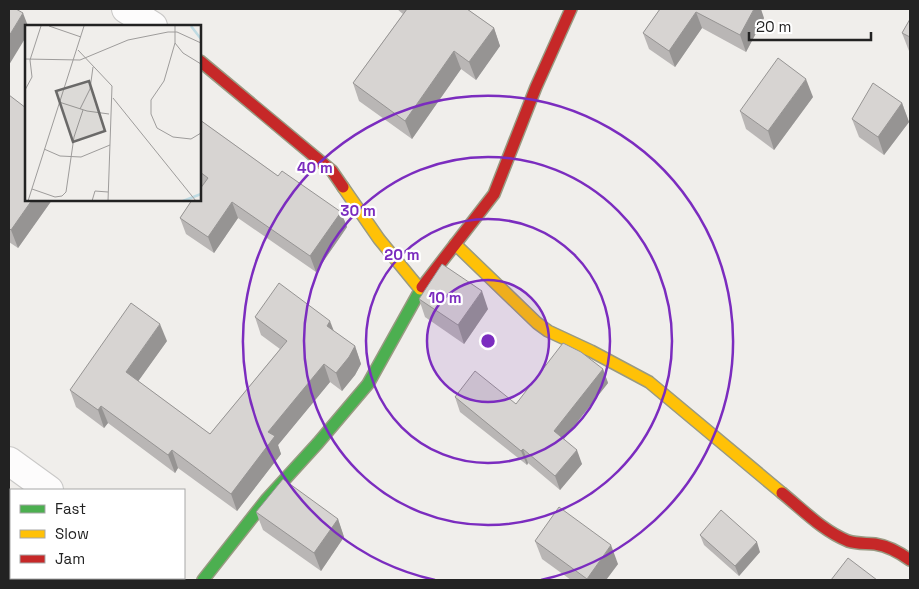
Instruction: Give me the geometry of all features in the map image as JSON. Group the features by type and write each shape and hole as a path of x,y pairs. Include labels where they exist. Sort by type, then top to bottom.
{"street":[{"path":"126,9 150,25"},
{"path":"203,580 266,500 368,384 420,289 442,258 494,194 536,87 571,9"},
{"path":"201,62 332,171 379,239 420,289"},
{"path":"455,244 537,323 548,331 591,351 649,382 820,524 855,543 889,547 900,552 910,560"},
{"path":"9,461 48,489"}],"building":[{"path":"9,9 16,9 23,13 9,36"},
{"path":"407,9 467,9 494,28 469,62 454,51 405,121 353,83"},
{"path":"660,9 754,9 740,35 696,12 669,51 643,33"},
{"path":"910,19 910,37 902,33"},
{"path":"778,58 806,79 768,131 740,111"},
{"path":"873,83 902,103 878,137 852,119"},
{"path":"9,95 25,107 25,201 31,201 11,230 9,228"},
{"path":"201,121 278,176 282,171 341,212 310,256 232,202 208,237 180,218 191,201 201,201 201,188 208,178 201,173"},
{"path":"442,264 482,291 458,325 419,299"},
{"path":"279,283 330,321 327,326 355,346 336,373 324,364 268,432 275,436 231,494 172,450 168,455 101,406 98,410 70,390 131,303 160,324 126,372 210,434 287,341 255,317"},
{"path":"563,343 581,352 603,369 554,431 577,450 555,476 455,397 475,371 516,404"},
{"path":"283,479 338,519 314,553 256,512"},
{"path":"559,507 611,545 587,579 535,541"},
{"path":"721,510 757,542 735,566 700,535"},
{"path":"848,558 877,580 831,580"},
{"path":"44,579 46,580 24,580"}],"traffic: fast":[{"path":"203,580 266,500 368,384 422,287"}],"traffic: slow":[{"path":"343,187 379,239 420,289"},
{"path":"455,244 537,323 548,331 591,351 649,382 782,493"}],"traffic: jam":[{"path":"422,287 494,194 536,87 571,9"},
{"path":"201,62 332,171 343,187"},
{"path":"782,493 814,520 839,537 851,542 884,546 910,560"}]}
